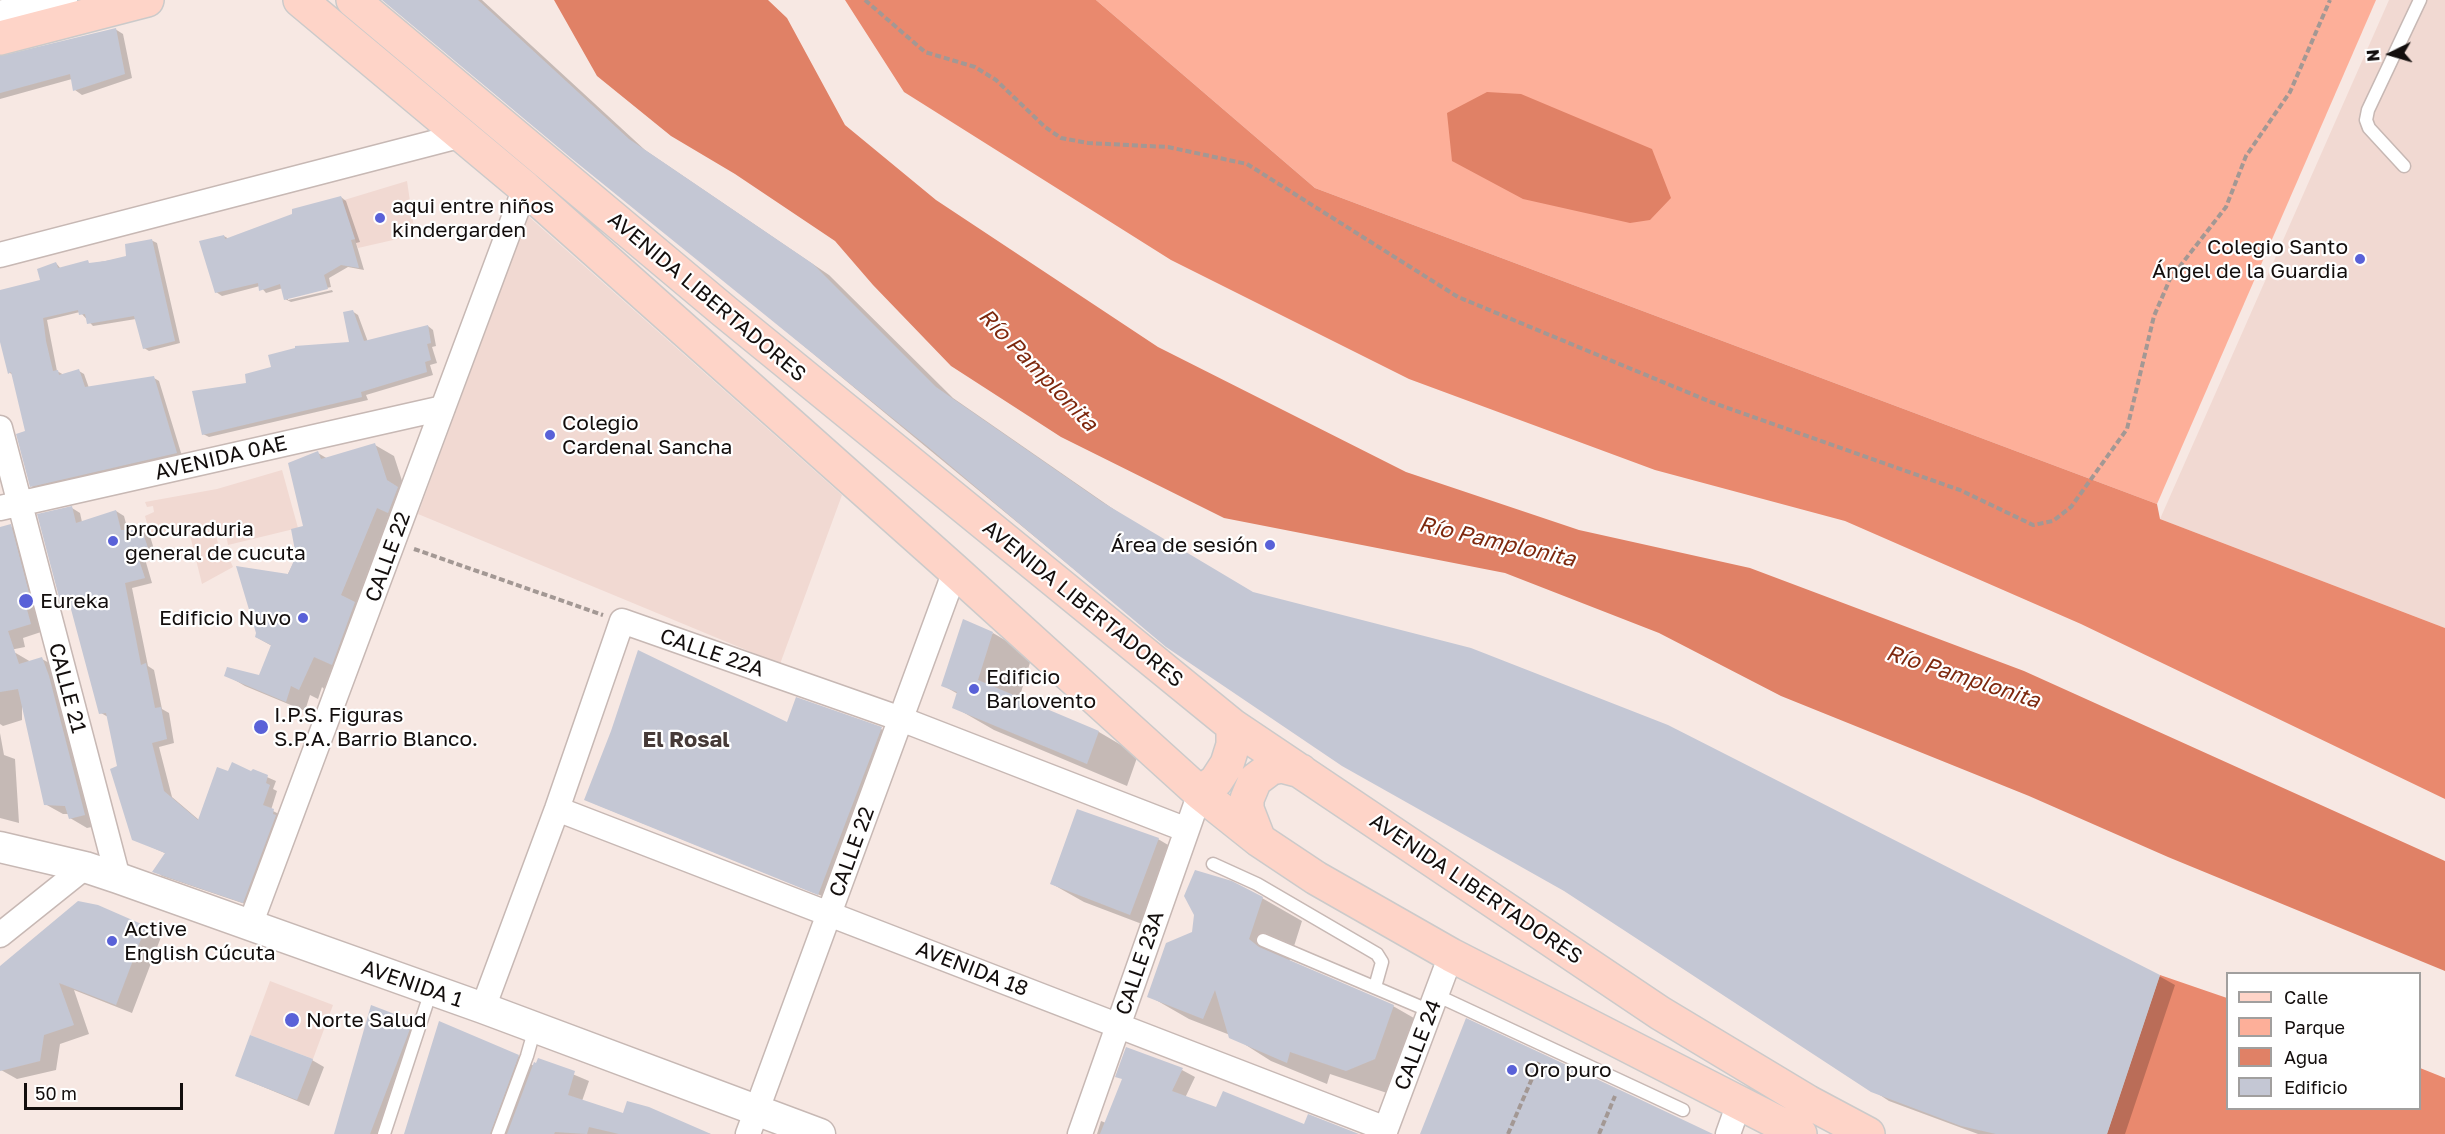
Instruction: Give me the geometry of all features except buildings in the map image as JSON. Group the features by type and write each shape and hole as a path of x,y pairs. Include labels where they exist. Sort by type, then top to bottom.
{"main road":[{"path":"0,38 147,0"},
{"name":"AVENIDA LIBERTADORES","path":"300,0 525,188 1200,793 1259,840 1317,878 1451,956 1800,1134"},
{"name":"AVENIDA LIBERTADORES","path":"353,0 715,304 1233,726 1660,1013 1808,1102 1868,1134"},
{"path":"1200,793 1216,781 1227,764 1233,746 1233,726"},
{"path":"1259,840 1247,809 1250,789 1255,780 1262,773 1282,766 1302,771"}],"street":[{"path":"11,13 62,0"},
{"path":"0,255 463,135"},
{"name":"CALLE 22","path":"250,925 525,188"},
{"name":"AVENIDA 0AE","path":"9,506 443,408"},
{"name":"CALLE 21","path":"0,428 9,506 118,878"},
{"name":"CALLE 22","path":"753,1122 955,571"},
{"path":"483,1008 557,809 622,621"},
{"name":"CALLE 22A","path":"622,621 901,719 1187,830"},
{"name":"CALLE 23A","path":"1080,1134 1200,793"},
{"name":"AVENIDA 18","path":"557,809 1118,1025 1385,1131"},
{"name":"AVENIDA 1","path":"9,854 85,867 118,878 250,925 428,1002 483,1008 535,1028 753,1122 820,1134"},
{"path":"0,935 85,867"},
{"name":"CALLE 24","path":"1385,1131 1451,956"},
{"path":"1728,1134 1739,1103"}],"lane":[{"path":"2404,166 2369,128 2366,120 2368,110 2420,0"},
{"path":"1213,864 1257,884 1377,954 1382,962 1375,987"},
{"path":"1263,940 1375,987 1433,1003 1546,1046 1683,1110"},
{"path":"384,1134 428,1002"},
{"path":"498,1134 535,1028"}],"path":[{"path":"865,0 924,52 975,67 996,80 1045,127 1061,138 1088,143 1168,147 1247,164 1458,297 1712,402 1959,490 2033,525 2053,521 2071,507 2127,429 2154,316 2170,279 2226,207 2246,156 2290,92 2330,0"},
{"path":"394,541 622,621"},
{"path":"1508,1134 1546,1046"},
{"path":"1599,1134 1621,1082"}],"shaded area":[{"path":"845,0 1096,0 1315,188 2157,504 2160,519 2445,628 2445,799 2081,624 1845,521 1655,470 1409,379 1171,260 904,92"},
{"name":"Colegio Santo Ángel de la Guardia","path":"2389,0 2445,0 2445,628 2160,519"},
{"name":"aqui entre niños kindergarden","path":"407,181 415,235 358,248 341,201"},
{"path":"528,216 842,495 780,664 418,514"},
{"path":"282,470 298,528 228,545 225,529 215,531 222,560 229,558 233,567 202,584 189,531 164,537 163,530 150,534 145,516 154,512 153,506 147,507 145,502 217,489"},
{"path":"2160,975 2226,998 2226,1110 2421,1110 2421,1068 2445,1078 2445,1134 2107,1134"},
{"name":"Norte Salud","path":"270,981 333,1005 313,1059 250,1035"}],"green space":[{"path":"1096,0 2376,0 2157,504 1315,188"}],"water":[{"name":"Río Pamplonita","path":"554,0 768,0 787,18 845,125 936,200 1158,347 1406,472 1579,530 1750,568 2024,671 2445,861 2445,971 2168,857 2029,796 1781,696 1659,633 1505,573 1224,518 1061,437 951,366 873,285 835,241 735,174 671,136 597,76"},
{"path":"1487,92 1521,94 1652,149 1671,198 1650,220 1630,223 1523,199 1452,161 1447,113"}],"place":[{"name":"aqui entre niños kindergarden","path":"380,218"},
{"name":"Colegio Santo Ángel de la Guardia","path":"2360,259"},
{"name":"Colegio Cardenal Sancha","path":"550,435"},
{"name":"procuraduria general de cucuta","path":"113,541"},
{"name":"Área de sesión","path":"1270,545"},
{"name":"Eureka","path":"26,601"},
{"name":"Edificio Nuvo","path":"303,618"},
{"name":"Edificio Barlovento","path":"974,689"},
{"name":"I.P.S. Figuras S.P.A. Barrio Blanco.","path":"261,727"},
{"name":"Active English Cúcuta","path":"112,941"},
{"name":"Norte Salud","path":"292,1020"},
{"name":"Oro puro","path":"1512,1070"}],"district":[{"name":"El Rosal","path":"686,740"}]}
